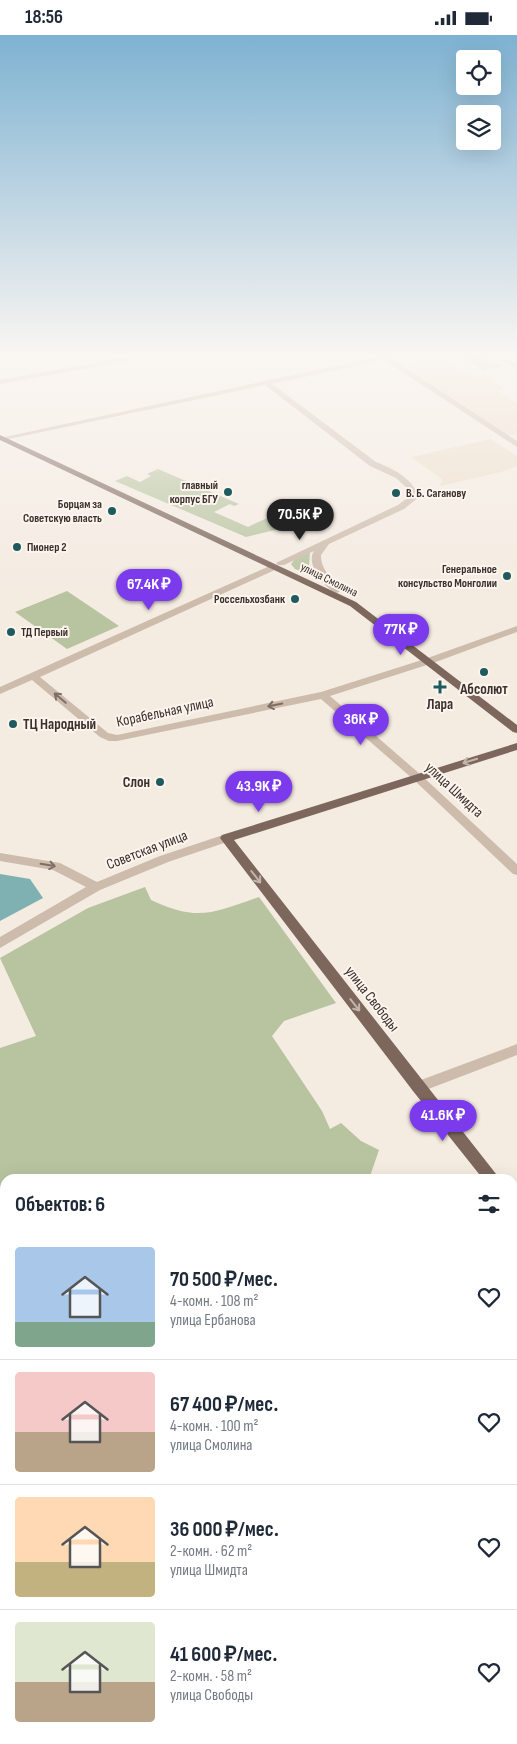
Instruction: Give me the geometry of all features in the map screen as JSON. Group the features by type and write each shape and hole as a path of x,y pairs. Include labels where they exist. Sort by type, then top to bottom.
{"main road":[{"name":"улица Смолина","path":"3,436 278,565 353,604 432,660 517,730"},
{"path":"278,565 359,601 432,660 517,720"},
{"name":"Советская улица","path":"226,838 517,746"},
{"name":"улица Свободы","path":"226,838 418,1087 488,1174"}],"street":[{"path":"0,691 278,565 401,507 415,497 414,490 385,468 373,464 336,436"},
{"path":"504,436 517,445"},
{"path":"328,541 316,554 315,564 323,576 337,590"},
{"path":"323,695 432,660 517,629"},
{"name":"Корабельная улица","path":"34,677 109,738 117,738 323,695"},
{"name":"улица Шмидта","path":"323,695 417,777 517,871"},
{"name":"Советская улица","path":"0,943 96,887 164,859 226,838"},
{"path":"0,857 56,866 96,887"},
{"path":"418,1087 517,1049"}],"green space":[{"path":"158,469 239,504 234,506 230,504 214,512 248,527 264,519 281,515 293,518 288,521 296,525 246,537 115,481 127,476 140,482 151,476 147,474"},
{"path":"310,552 309,567 314,577 295,569 291,564 295,559"},
{"path":"67,591 119,626 67,649 15,612"},
{"path":"145,887 151,900 167,907 194,913 217,911 259,897 336,1003 284,1021 272,1036 322,1111 330,1129 341,1123 361,1141 379,1150 371,1174 0,1174 0,1048 36,1036 0,958 88,908"}],"shaded area":[{"path":"491,439 517,456 517,466 501,472 440,486 442,479 411,457"}],"water":[{"path":"0,874 30,879 43,898 0,921"}],"place":[{"name":"главный корпус БГУ","path":"228,492"},
{"name":"В. Б. Саганову","path":"396,493"},
{"name":"Борцам за Советскую власть","path":"112,511"},
{"name":"Пионер 2","path":"17,547"},
{"name":"Генеральное консульство Монголии","path":"507,576"},
{"name":"Россельхозбанк","path":"295,599"},
{"name":"ТД Первый","path":"11,632"},
{"name":"Абсолют","path":"484,672"},
{"name":"Лара","path":"440,687"},
{"name":"ТЦ Народный","path":"13,724"},
{"name":"Слон","path":"160,782"}]}
